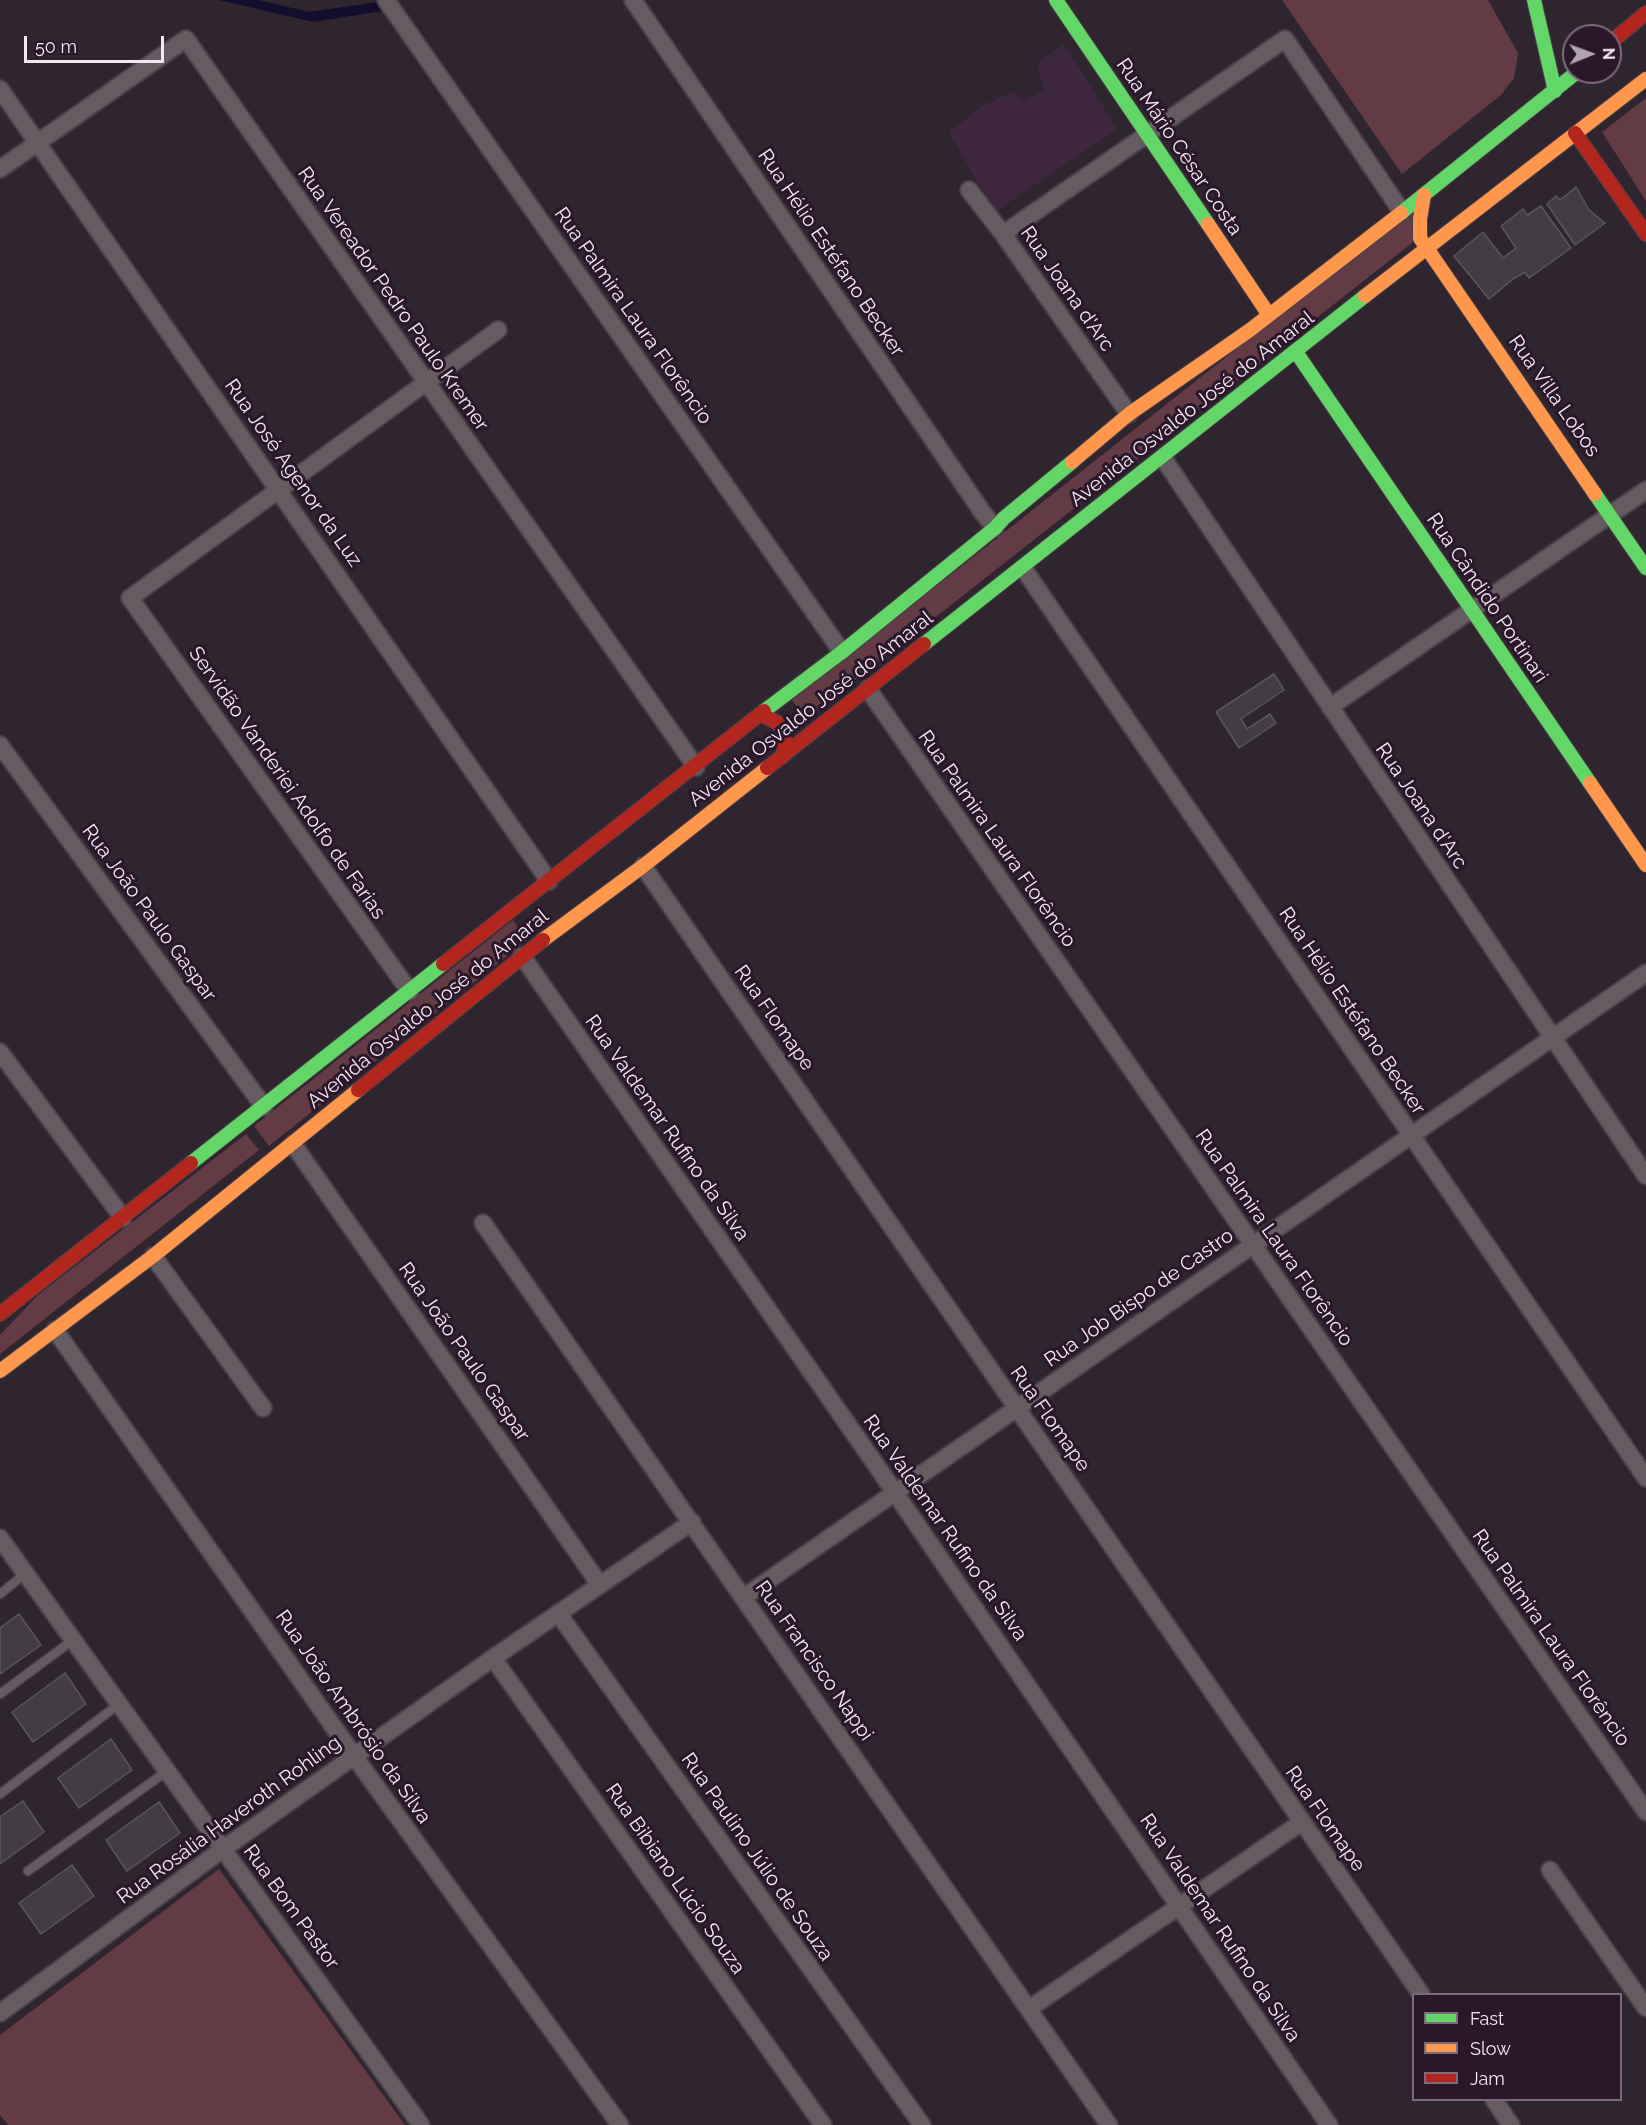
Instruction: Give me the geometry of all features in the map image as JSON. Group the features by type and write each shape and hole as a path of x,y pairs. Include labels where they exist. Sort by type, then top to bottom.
{"main road":[{"name":"Rua Mário César Costa","path":"1056,0 1269,315"},
{"path":"1534,0 1544,50 1556,91"},
{"path":"1622,33 1646,12"},
{"name":"Avenida Osvaldo José do Amaral","path":"0,1371 153,1256 522,956 643,867 1427,248 1646,79"},
{"name":"Avenida Osvaldo José do Amaral","path":"0,1314 842,652 995,528 1129,414 1269,315 1564,84"},
{"path":"1575,133 1646,234"},
{"path":"1424,195 1420,238 1427,248"},
{"name":"Rua Villa Lobos","path":"1427,248 1646,567"},
{"name":"Rua Cândido Portinari","path":"1296,352 1646,866"},
{"path":"762,715 778,723 783,731 785,748 782,756"}],"street":[{"name":"Rua Hélio Estéfano Becker","path":"633,0 995,528"},
{"name":"Rua Palmira Laura Florêncio","path":"388,2 842,652"},
{"name":"Rua Vereador Pedro Paulo Kremer","path":"0,169 186,39 696,767"},
{"path":"1003,234 1285,39 1402,212"},
{"name":"Rua José Agenor da Luz","path":"0,89 549,881"},
{"name":"Rua Joana d'Arc","path":"969,190 1003,234 1129,414"},
{"path":"279,489 498,330"},
{"name":"Rua Joana d'Arc","path":"1163,458 1646,1176"},
{"name":"Servidão Vanderiei Adolfo de Farias","path":"279,489 130,598 410,992"},
{"path":"1330,707 1646,490"},
{"name":"Rua Hélio Estéfano Becker","path":"1023,568 1646,1478"},
{"name":"Rua Palmira Laura Florêncio","path":"868,689 1646,1812"},
{"name":"Rua João Paulo Gaspar","path":"0,745 264,1107"},
{"name":"Rua Flomape","path":"643,867 1420,1993"},
{"name":"Rua Valdemar Rufino da Silva","path":"522,956 895,1492 1329,2125"},
{"name":"Rua Job Bispo de Castro","path":"744,1597 1646,973"},
{"path":"0,1052 123,1218"},
{"name":"Rua João Paulo Gaspar","path":"293,1144 600,1585"},
{"name":"Rua Francisco Nappi","path":"483,1223 1110,2125"},
{"path":"153,1256 263,1408"},
{"name":"Rua João Ambrósio da Silva","path":"55,1330 354,1756 620,2125"},
{"name":"Rua Rosália Haveroth Rohling","path":"0,2013 354,1756 692,1522"},
{"name":"Rua Bom Pastor","path":"0,1538 422,2125"},
{"name":"Rua Paulino Júlio de Souza","path":"558,1613 922,2125"},
{"name":"Rua Bibiano Lúcio Souza","path":"493,1658 823,2125"},
{"path":"1030,2008 1302,1822"},
{"path":"1551,1870 1646,2008"},
{"path":"1495,2101 1511,2125"}],"lane":[{"path":"0,1593 26,1574"},
{"path":"0,1694 73,1640"},
{"path":"0,1794 119,1704"},
{"path":"28,1871 167,1771"}],"shaded area":[{"path":"219,0 259,0 309,12 377,2 383,11 313,22"},
{"path":"1282,0 1488,0 1518,53 1514,78 1501,95 1402,174"},
{"path":"1064,44 1117,129 995,212 949,133 980,107 1014,91 1022,102 1045,90 1036,64"},
{"path":"1646,98 1646,201 1602,132"},
{"path":"1416,207 1412,243 802,722 792,700"},
{"path":"513,920 527,940 269,1146 254,1126"},
{"path":"246,1134 259,1150 0,1354 0,1335 38,1295"},
{"path":"219,1869 405,2125 8,2125 0,2115 0,2035"}],"building":[{"path":"1576,187 1589,210 1605,223 1575,245 1547,204 1556,196 1560,200"},
{"path":"1541,206 1571,248 1529,278 1525,272 1513,279 1489,299 1454,256 1483,232 1503,258 1516,248 1501,226 1523,209 1527,215"},
{"path":"1274,674 1284,690 1241,719 1247,729 1270,714 1276,723 1239,748 1216,712"},
{"path":"19,1614 41,1645 0,1674 0,1628"},
{"path":"65,1673 86,1704 33,1742 12,1712"},
{"path":"111,1739 132,1770 79,1808 58,1778"},
{"path":"23,1801 44,1832 0,1864 0,1817"},
{"path":"159,1802 180,1833 127,1871 106,1840"},
{"path":"72,1865 94,1896 41,1934 19,1903"}],"traffic: fast":[{"path":"1056,0 1208,224"},
{"path":"1534,0 1555,91"},
{"path":"1401,213 1562,84"},
{"path":"924,644 1365,296"},
{"path":"1296,352 1590,783"},
{"path":"764,711 842,652 995,528 1072,462"},
{"path":"1595,494 1646,568"},
{"path":"191,1163 443,964"}],"traffic: slow":[{"path":"1365,296 1646,79"},
{"path":"1424,195 1420,238 1595,494"},
{"path":"1072,462 1129,414 1250,330 1401,213"},
{"path":"1208,224 1269,315"},
{"path":"543,940 643,866 767,768"},
{"path":"1590,783 1646,865"},
{"path":"0,1371 153,1256 358,1090"}],"traffic: jam":[{"path":"1622,33 1646,13"},
{"path":"1575,133 1646,234"},
{"path":"767,768 924,644"},
{"path":"443,964 764,711"},
{"path":"762,715 778,723 783,731 785,748 782,757"},
{"path":"358,1090 543,940"},
{"path":"0,1314 191,1163"}]}
